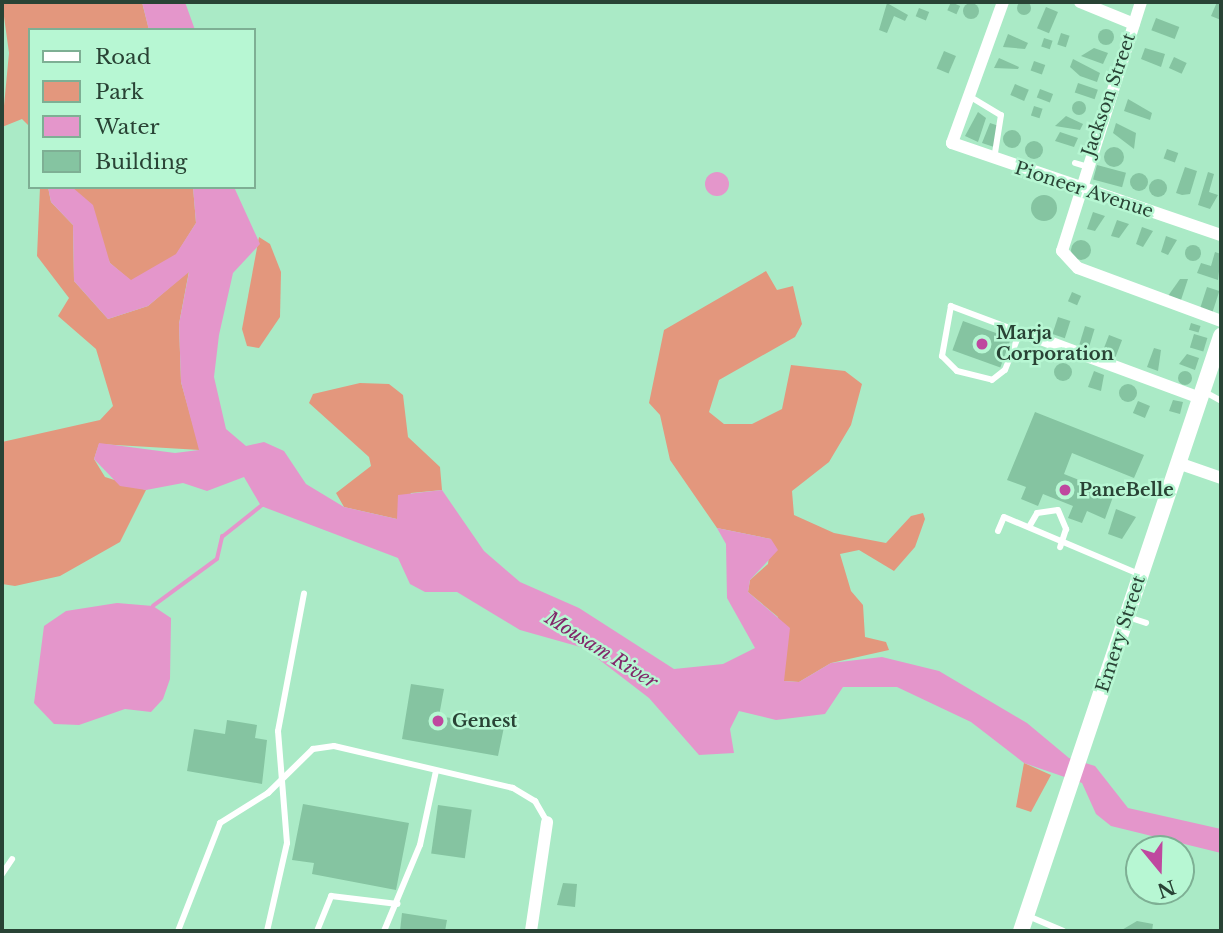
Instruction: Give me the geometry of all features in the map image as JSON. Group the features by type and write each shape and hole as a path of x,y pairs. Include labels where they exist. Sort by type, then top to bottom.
{"street":[{"path":"967,95 1003,2"},
{"path":"1080,2 1134,24"},
{"name":"Jackson Street","path":"1141,2 1080,165 1078,188 1061,243 1069,263 1221,321"},
{"name":"Pioneer Avenue","path":"967,95 950,140 994,160 1051,174 1078,188 1221,235"},
{"path":"1025,334 1201,394"},
{"name":"Emery Street","path":"1024,923 1141,575 1142,551 1158,503 1221,336"},
{"path":"1171,471 1221,478"},
{"path":"531,931 547,822"}],"lane":[{"path":"967,95 1001,115 994,160"},
{"path":"951,306 1025,334 1005,370 992,380 950,367 940,349 951,306"},
{"path":"1201,394 1221,401"},
{"path":"1028,527 1037,513 1058,510 1065,522 1061,544"},
{"path":"998,531 1004,517 1061,544 1141,575"},
{"path":"267,931 287,843 286,774 278,731 304,593"},
{"path":"1127,616 1146,623"},
{"path":"178,931 220,823 286,774 313,749 334,746 513,788 535,801 547,822"},
{"path":"384,931 398,904 436,771"},
{"path":"2,874 12,859"},
{"path":"317,931 331,896 398,904"},
{"path":"1024,923 1063,931"}],"green space":[{"path":"2,2 142,2 148,28 28,28 28,125 22,119 2,127 9,53"},
{"path":"40,189 48,189 51,202 73,225 74,281 108,319 148,306 189,271 179,324 181,382 200,450 99,444 94,459 105,477 146,490 120,542 60,576 15,586 2,584 2,442 100,420 113,406 96,349 58,316 69,298 37,256"},
{"path":"73,189 193,189 196,223 176,255 131,281 110,263"},
{"path":"259,237 270,244 281,272 280,317 259,348 247,346 242,329"},
{"path":"766,271 777,290 793,286 802,324 795,337 719,380 709,412 724,424 752,424 782,409 791,365 845,371 862,384 851,425 829,462 792,491 794,515 834,533 886,543 911,516 923,513 925,519 915,547 894,571 859,550 840,554 851,591 863,605 865,637 886,642 889,650 831,663 799,682 784,681 778,617 748,592 750,580 768,564 771,539 717,528 670,460 660,415 649,403 664,330"},
{"path":"360,383 389,384 403,395 408,437 440,467 442,490 411,493 397,519 344,507 336,493 371,466 369,457 309,403 313,394"},
{"path":"1024,763 1051,775 1031,812 1016,807"}],"water":[{"path":"142,2 185,2 194,28 148,28"},
{"path":"717,172 726,175 729,184 726,193 717,196 708,193 705,184 708,175"},
{"name":"Mousam River","path":"48,189 74,189 93,205 110,263 131,280 176,254 196,223 193,189 235,189 260,244 233,273 219,335 214,377 226,429 246,446 264,442 284,451 306,484 344,507 397,519 398,495 442,490 484,551 520,582 579,608 674,669 723,664 755,648 727,598 726,544 717,528 771,539 778,550 750,580 748,592 790,628 784,681 799,682 831,663 882,657 939,671 1027,723 1069,758 1095,766 1128,808 1221,829 1221,853 1195,847 1195,835 1148,835 1111,826 1096,814 1082,783 1024,763 971,722 897,687 843,687 825,714 776,720 739,711 730,729 734,753 699,755 649,698 584,648 520,630 457,592 425,592 410,584 398,558 261,506 244,477 207,491 183,483 146,490 120,486 94,459 99,443 175,453 199,450 181,382 179,324 189,272 148,306 108,319 74,281 73,225 51,202"},
{"path":"117,603 153,606 171,618 170,679 163,699 151,712 125,709 79,725 54,724 34,703 44,626 66,611"}],"building":[{"path":"1024,1 1029,3 1029,13 1024,15 1019,13 1017,8 1019,3"},
{"path":"951,2 960,6 956,14 947,10"},
{"path":"1217,2 1221,2 1221,20 1211,16"},
{"path":"887,3 908,15 905,21 894,16 887,33 879,30"},
{"path":"971,3 977,5 977,17 971,19 965,17 963,11 965,5"},
{"path":"1046,7 1058,12 1049,33 1037,28"},
{"path":"919,8 929,12 926,20 916,16"},
{"path":"1156,18 1179,27 1175,39 1151,30"},
{"path":"1106,29 1112,31 1112,43 1106,45 1100,43 1098,37 1100,31"},
{"path":"1061,33 1070,36 1066,47 1057,44"},
{"path":"1008,34 1028,43 1025,49 1003,47"},
{"path":"1044,38 1053,41 1050,49 1041,47"},
{"path":"1094,48 1108,53 1103,64 1081,56"},
{"path":"1145,48 1165,54 1161,67 1141,59"},
{"path":"944,51 956,56 949,74 937,68"},
{"path":"1174,57 1187,63 1182,74 1169,68"},
{"path":"999,58 1019,67 1018,69 994,68"},
{"path":"1073,59 1100,73 1097,82 1080,76 1070,67"},
{"path":"1034,61 1045,65 1042,75 1031,70"},
{"path":"1078,83 1098,90 1095,99 1075,92"},
{"path":"1015,84 1029,90 1024,101 1010,95"},
{"path":"1040,89 1053,94 1050,102 1037,97"},
{"path":"1128,99 1152,113 1150,120 1124,111"},
{"path":"1076,101 1082,101 1086,108 1082,115 1076,115 1072,111 1072,105"},
{"path":"1034,106 1043,109 1039,118 1031,116"},
{"path":"978,112 986,118 978,142 965,136"},
{"path":"1066,116 1083,124 1080,130 1055,126"},
{"path":"990,123 999,126 994,147 982,143"},
{"path":"1116,123 1136,133 1134,149 1113,133"},
{"path":"1012,130 1018,133 1021,139 1018,145 1012,148 1006,145 1003,139 1006,133"},
{"path":"1060,132 1078,138 1074,147 1055,141"},
{"path":"1034,141 1040,144 1043,150 1040,156 1034,159 1028,156 1025,150 1028,144"},
{"path":"1114,147 1121,150 1124,157 1121,164 1114,167 1107,164 1104,157 1107,150"},
{"path":"1167,149 1178,153 1175,163 1164,158"},
{"path":"1097,165 1126,173 1122,187 1093,179"},
{"path":"1185,167 1197,171 1190,194 1182,195 1176,193"},
{"path":"1208,172 1214,174 1209,192 1218,195 1210,209 1198,205"},
{"path":"1139,173 1145,176 1148,182 1145,188 1139,191 1133,188 1130,182 1133,176"},
{"path":"1154,179 1162,179 1167,188 1165,195 1154,197 1149,192 1149,184"},
{"path":"1044,195 1054,198 1057,208 1054,218 1044,221 1034,218 1031,208 1034,198"},
{"path":"1093,212 1105,216 1095,231 1087,229"},
{"path":"1117,220 1129,224 1119,238 1111,236"},
{"path":"1142,227 1153,231 1143,247 1136,244"},
{"path":"1166,236 1177,240 1168,255 1161,252"},
{"path":"1081,240 1088,243 1091,250 1088,257 1081,260 1074,257 1071,250 1074,243"},
{"path":"1193,245 1199,247 1199,259 1193,261 1187,259 1185,253 1187,247"},
{"path":"1215,252 1221,254 1218,280 1197,273 1201,263 1211,266"},
{"path":"1180,279 1188,279 1181,300 1168,296"},
{"path":"1207,287 1219,291 1213,312 1200,308"},
{"path":"1072,292 1081,296 1077,305 1068,301"},
{"path":"1058,317 1070,321 1065,338 1052,334"},
{"name":"Marja Corporation","path":"963,321 1011,338 1000,368 952,350"},
{"path":"1191,323 1201,326 1199,333 1189,330"},
{"path":"1085,326 1095,329 1089,347 1079,344"},
{"path":"1194,334 1207,338 1203,351 1190,347"},
{"path":"1109,335 1122,340 1116,357 1103,352"},
{"path":"1154,348 1161,350 1158,371 1147,367"},
{"path":"1187,354 1199,358 1195,370 1179,364"},
{"path":"1063,363 1069,366 1072,372 1069,378 1063,381 1057,378 1054,372 1057,366"},
{"path":"1094,371 1104,375 1101,391 1088,387"},
{"path":"1185,371 1190,373 1190,383 1185,385 1180,383 1178,378 1180,373"},
{"path":"1124,384 1132,384 1137,393 1135,400 1124,402 1119,397 1119,389"},
{"path":"1173,400 1183,402 1180,414 1169,411"},
{"path":"1138,401 1150,406 1145,418 1133,413"},
{"path":"1035,412 1144,455 1134,478 1072,453 1064,474 1114,494 1105,519 1087,511 1082,523 1068,518 1073,506 1043,494 1038,506 1021,499 1026,487 1007,480"},
{"path":"1116,509 1136,517 1122,539 1108,534"},
{"name":"Genest","path":"411,684 444,689 439,716 504,727 498,756 402,739"},
{"path":"227,720 257,725 255,738 267,740 262,784 187,771 194,729 225,734"},
{"path":"303,804 409,823 396,890 312,874 314,863 292,860"},
{"path":"438,805 472,810 465,858 431,854"},
{"path":"563,883 577,884 575,907 557,905"},
{"path":"402,913 447,920 445,931 400,931"},
{"path":"1137,921 1153,924 1152,931 1120,931"}],"waterway":[{"path":"153,606 217,559 222,537 261,506"}],"place":[{"name":"Marja Corporation","path":"982,344"},
{"name":"PaneBelle","path":"1065,490"},
{"name":"Genest","path":"438,721"}]}
